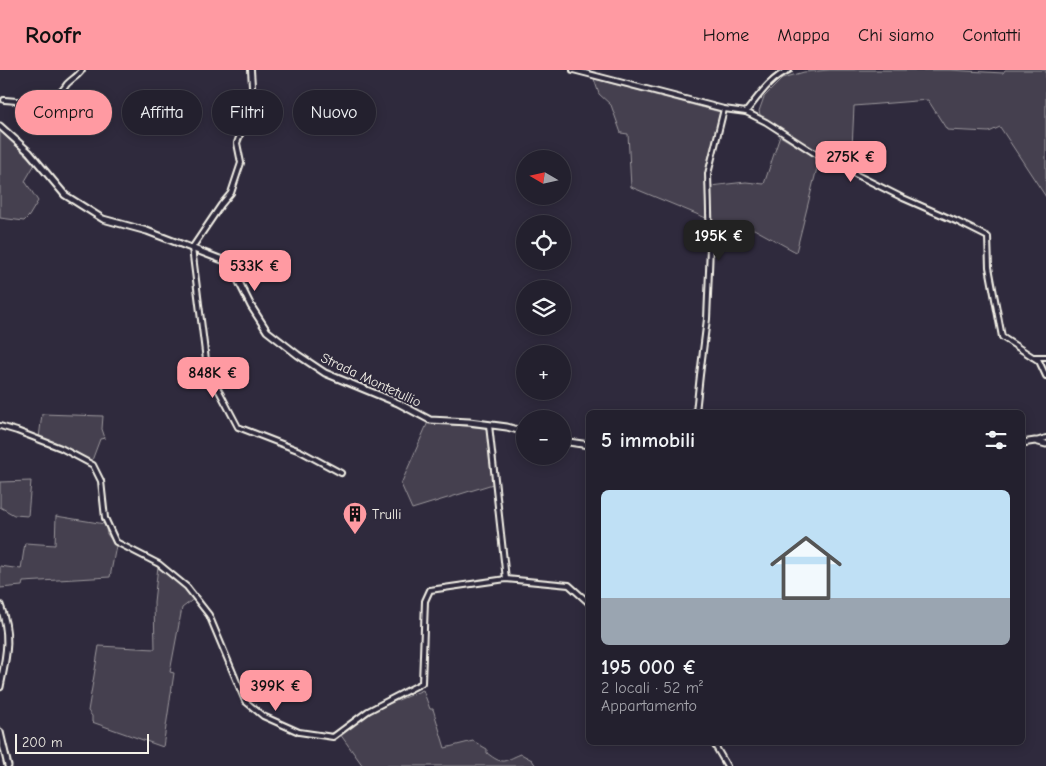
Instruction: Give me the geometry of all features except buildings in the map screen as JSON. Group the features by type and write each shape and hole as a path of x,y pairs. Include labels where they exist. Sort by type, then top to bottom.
{"street":[{"path":"4,100 41,101 53,97 61,92 82,70"},
{"path":"251,70 253,101 250,114 237,143 241,163 231,193 192,248 207,368 238,427 300,452 341,473"},
{"path":"573,70 724,109 746,112 766,122 818,156 988,238 989,267 1002,337 1039,361 1046,376"},
{"path":"746,112 769,85 788,70"},
{"path":"696,410 707,320 710,247 708,174 724,109"},
{"name":"Strada Montetullio","path":"0,126 29,152 65,195 103,219 147,231 225,261 233,270 251,306 267,331 298,356 325,373 398,403 430,420 469,422 516,430"},
{"path":"1033,357 1046,357"},
{"path":"489,425 506,580"},
{"path":"0,426 61,448 93,465 101,482 105,518 116,542 159,564 187,587 209,615 246,701 263,716 299,732 334,737 368,711 422,683 425,601 430,590 506,580 569,585 586,600"},
{"path":"1025,443 1046,438"},
{"path":"1036,441 1046,444"},
{"path":"571,442 586,445"},
{"path":"0,605 8,642 0,687"},
{"path":"0,732 8,766"},
{"path":"715,745 727,766"}],"shaded area":[{"path":"830,70 949,70 1003,73 1005,70 1046,70 1046,197 1000,127 989,132 947,130 928,100 854,106 851,170 802,148 761,118 759,111 764,97 783,78 804,72"},
{"path":"594,79 720,112 721,116 707,169 706,218 631,187 628,134 621,133 611,105 599,94"},
{"path":"0,131 35,164 25,181 38,201 24,221 0,218"},
{"path":"780,136 819,160 796,252 754,229 713,236 710,186 746,182 764,184"},
{"path":"42,414 103,416 102,429 105,438 100,439 91,463 55,442 39,438"},
{"path":"428,422 492,429 496,483 412,509 401,484"},
{"path":"31,481 28,516 14,515 0,507 0,482"},
{"path":"56,516 105,524 107,534 116,546 110,577 23,582 22,586 0,588 0,566 21,569 25,543 55,545"},
{"path":"158,566 195,598 182,608 170,672 174,673 163,747 92,722 92,716 88,711 99,646 155,649 154,602"},
{"path":"423,690 430,709 433,709 445,748 473,741 487,749 487,753 497,760 504,761 521,754 532,760 536,766 363,766 340,734 376,709"}],"place":[{"name":"Trulli","path":"355,535"}]}
